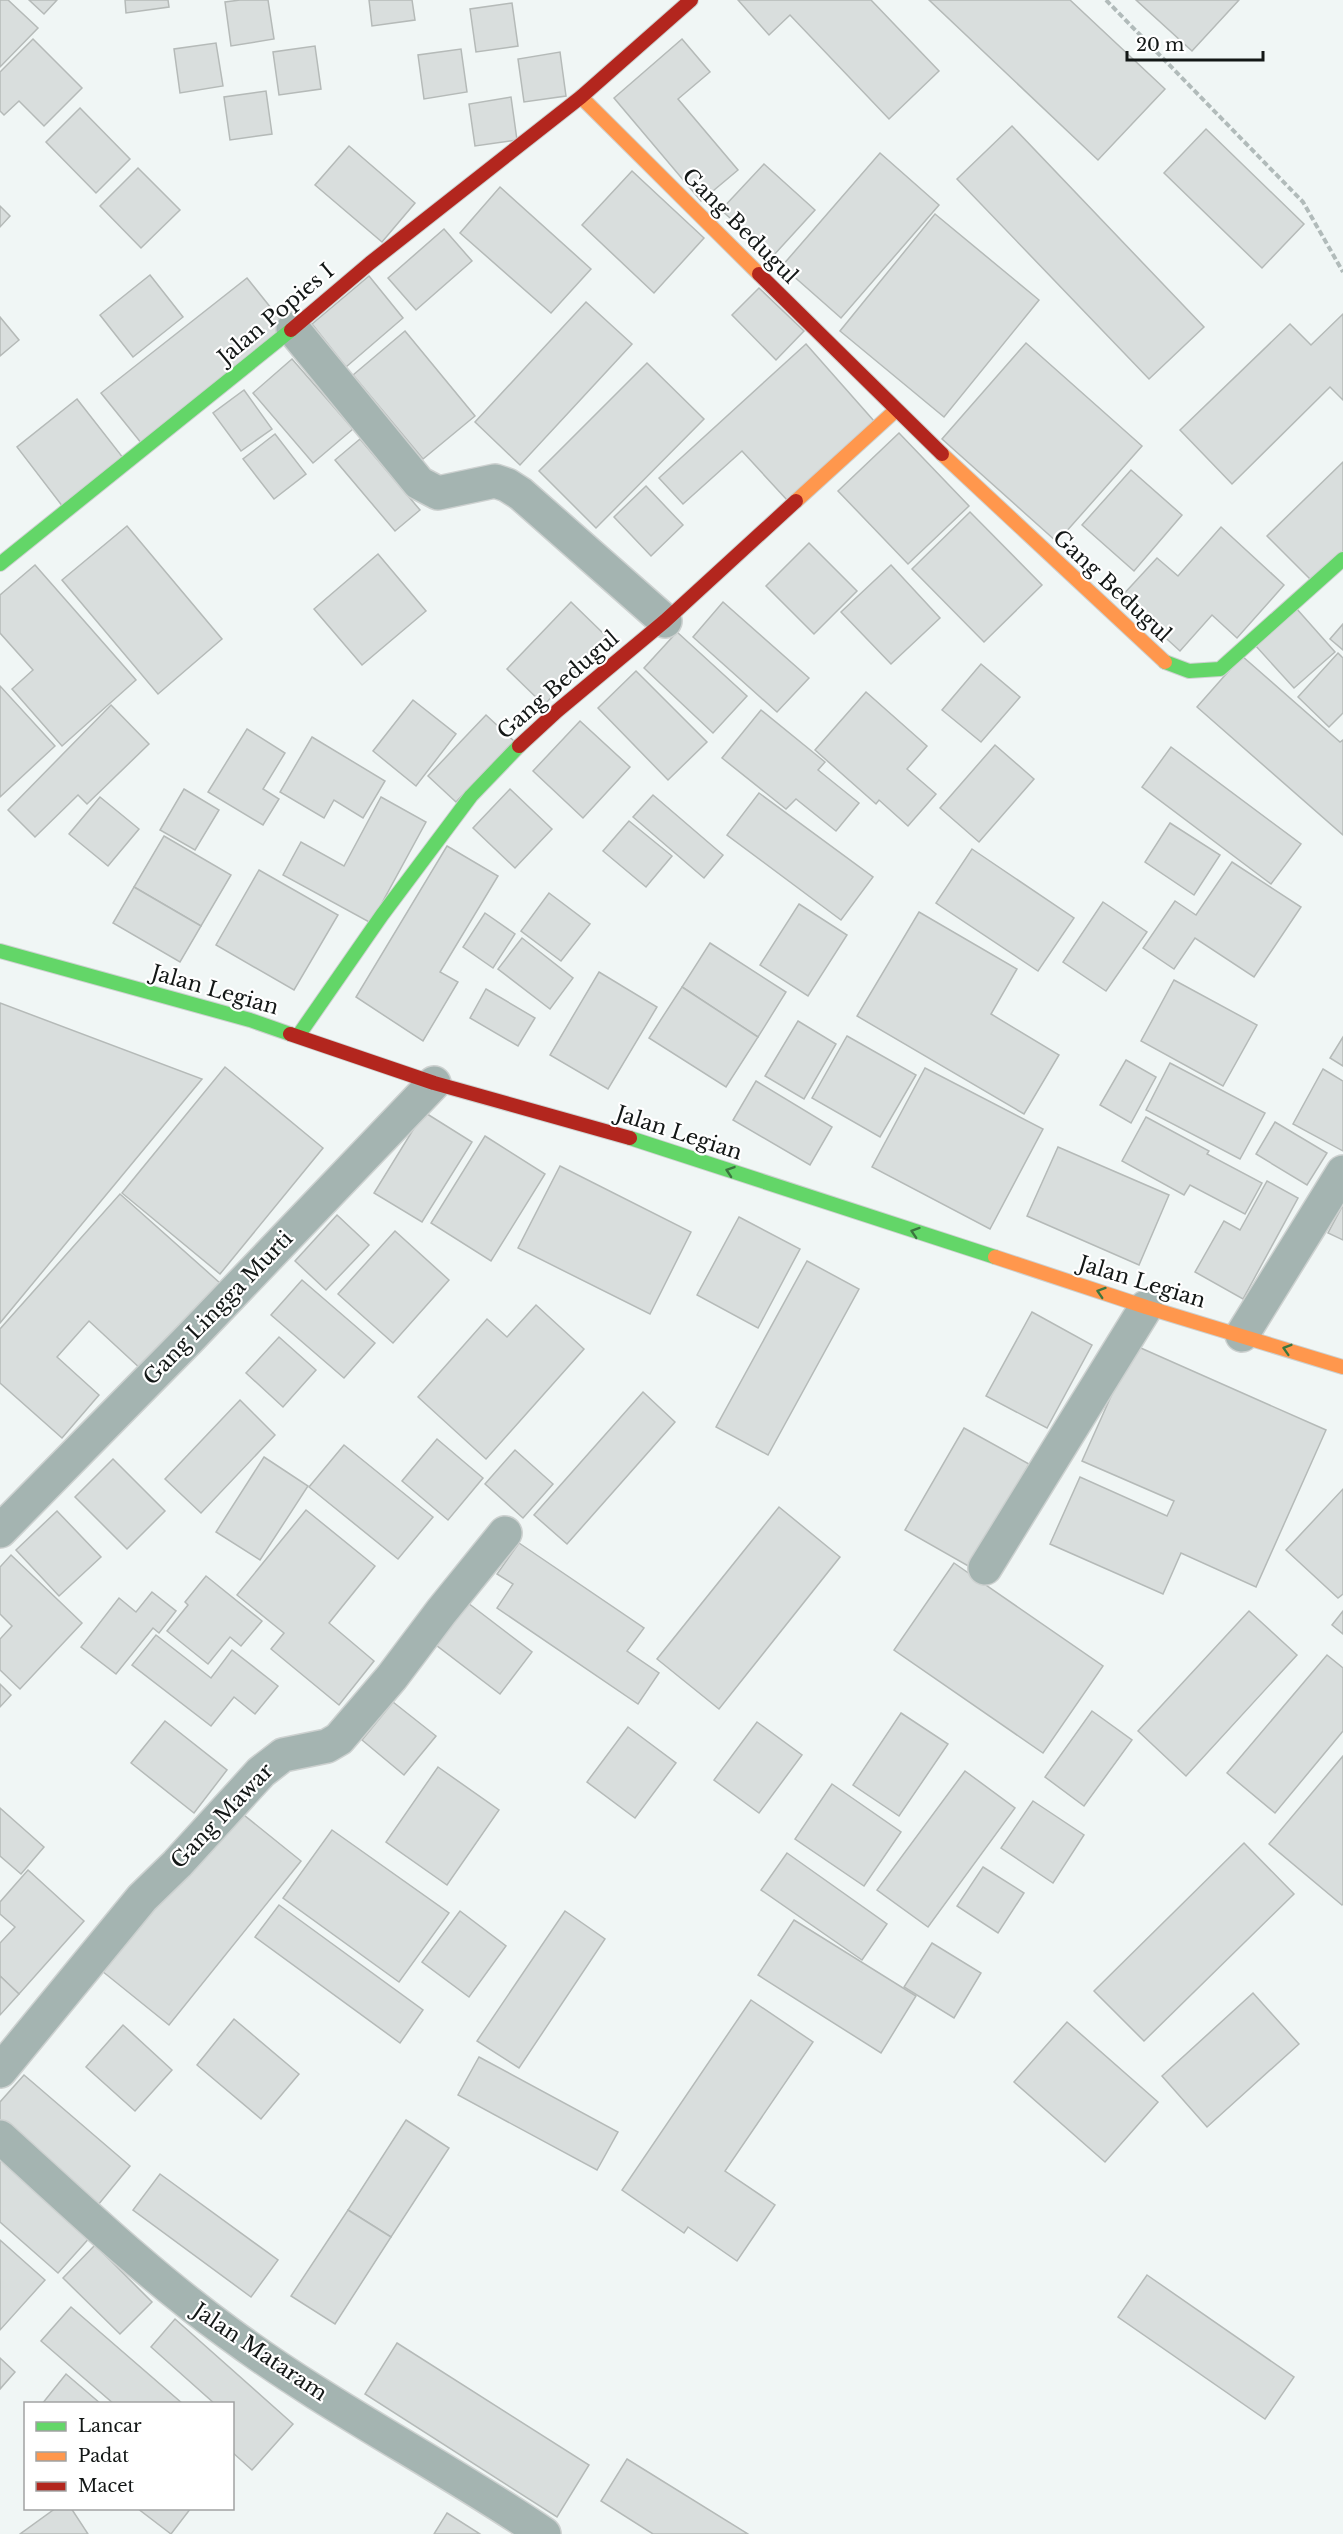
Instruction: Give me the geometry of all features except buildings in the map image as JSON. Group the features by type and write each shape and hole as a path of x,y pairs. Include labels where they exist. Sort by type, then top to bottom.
{"street":[{"name":"Jalan Popies I","path":"0,564 293,329 370,263 580,97 691,0"},
{"name":"Gang Bedugul","path":"580,97 896,410 1160,660 1176,668 1201,674 1220,669 1343,559"},
{"path":"293,329 418,483 438,492 495,481 507,484 665,621"},
{"name":"Gang Bedugul","path":"298,1036 381,915 471,796 494,771 557,711 665,621 896,410"},
{"name":"Jalan Legian","path":"0,951 250,1020 434,1083 647,1143 1146,1306 1343,1366"},
{"name":"Gang Lingga Murti","path":"0,1531 189,1339 434,1083"},
{"path":"1242,1335 1343,1172"},
{"path":"985,1568 1146,1306"},
{"name":"Gang Mawar","path":"0,2071 142,1898 177,1864 261,1772 283,1755 327,1746 339,1739 392,1677 505,1533"},
{"name":"Jalan Mataram","path":"0,2137 163,2284 228,2333 295,2379 544,2534"}],"path":[{"path":"1106,0 1303,202 1343,272"}],"traffic: fast":[{"path":"0,564 291,330"},
{"path":"1165,662 1189,671 1220,669 1343,559"},
{"path":"298,1036 382,915 471,796 519,746"},
{"path":"0,951 250,1020 290,1034"},
{"path":"630,1138 995,1257"}],"traffic: slow":[{"path":"581,97 759,274"},
{"path":"796,501 896,410"},
{"path":"942,454 1165,662"},
{"path":"995,1257 1146,1307 1343,1367"}],"traffic: jam":[{"path":"291,330 370,263 581,97 691,0"},
{"path":"759,274 942,454"},
{"path":"519,746 557,711 665,621 796,501"},
{"path":"290,1034 434,1083 630,1138"}]}
